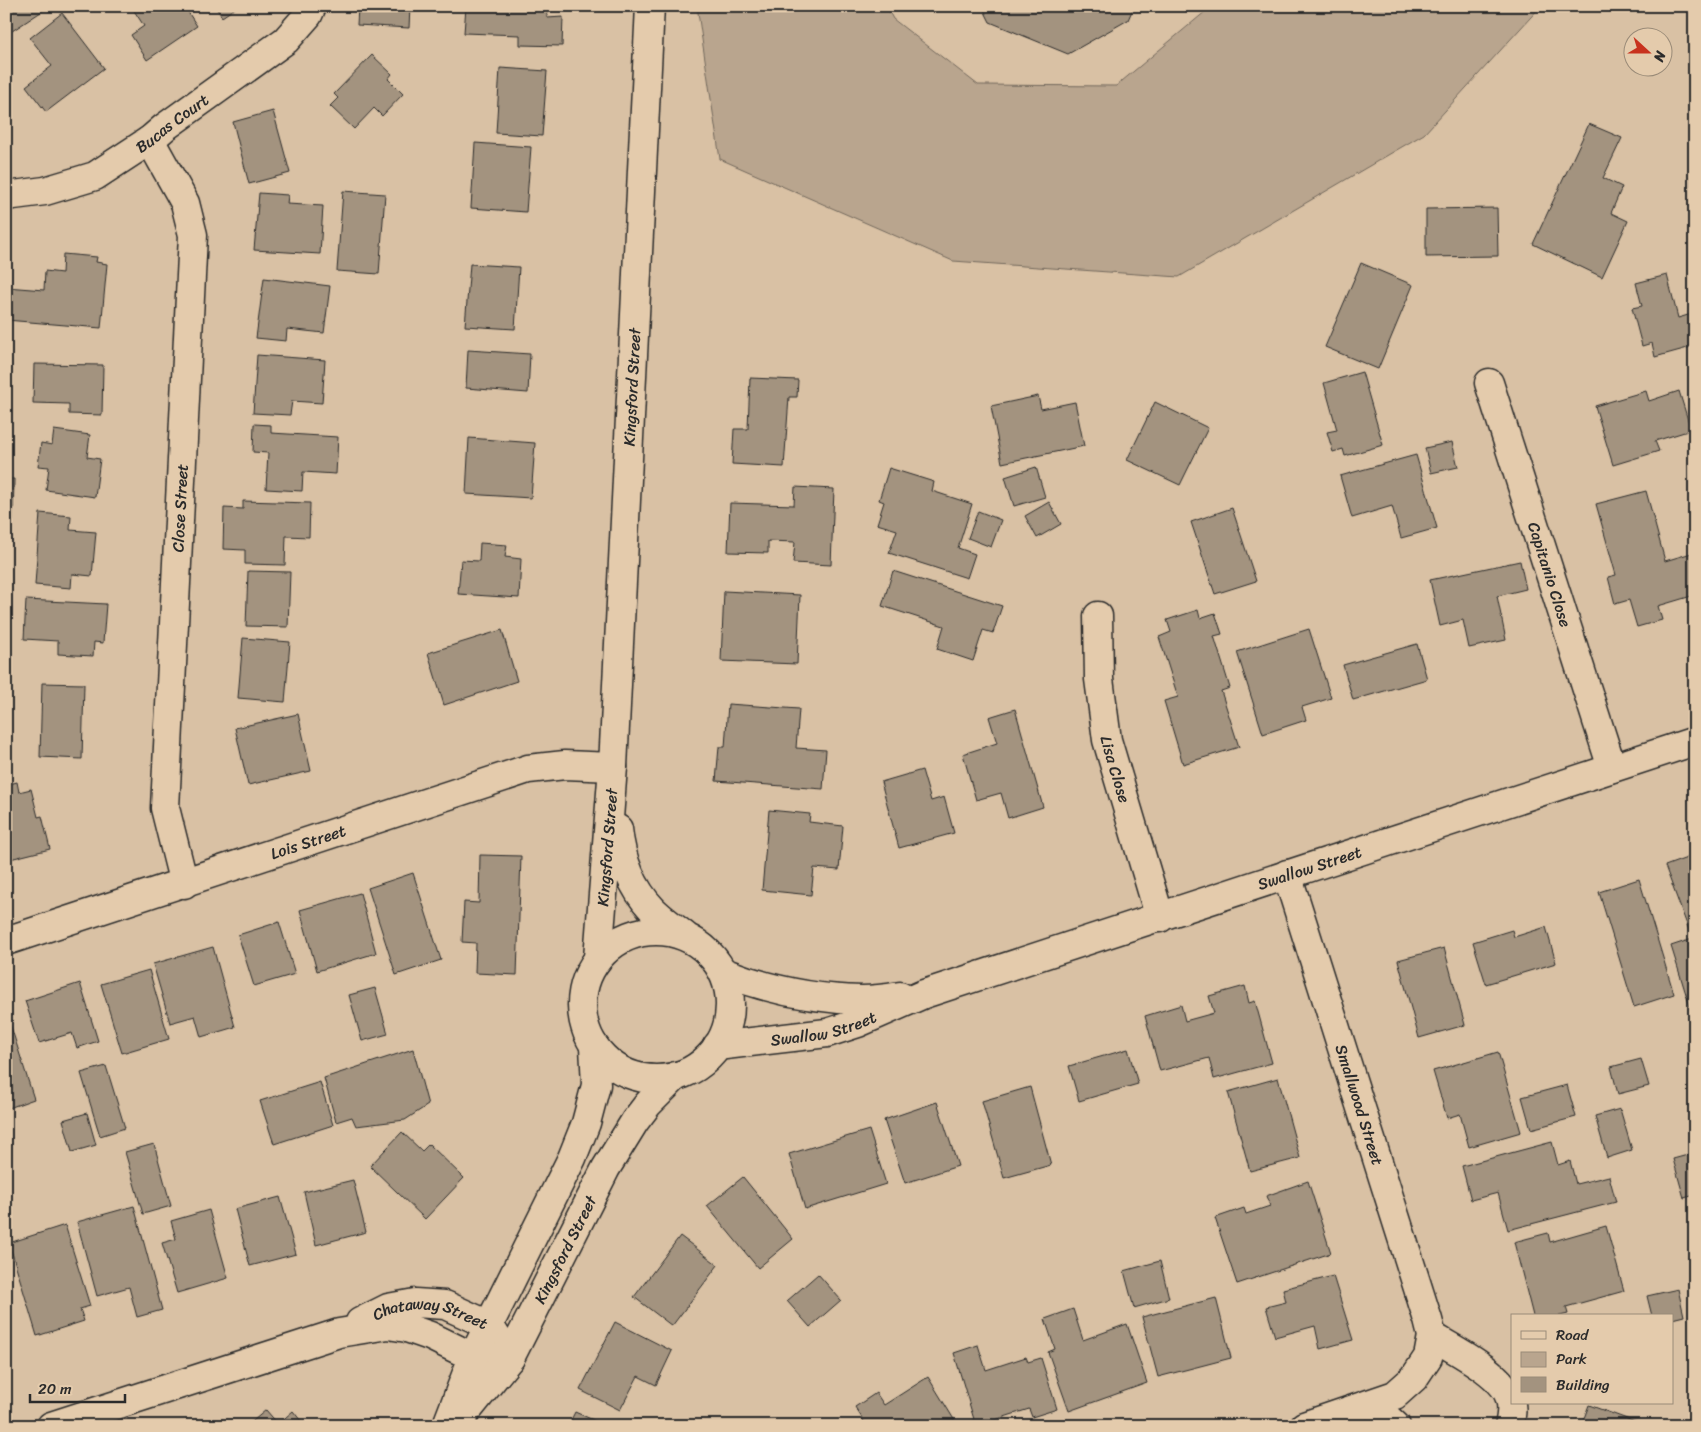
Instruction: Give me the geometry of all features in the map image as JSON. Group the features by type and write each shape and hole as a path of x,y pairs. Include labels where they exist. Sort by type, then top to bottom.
{"street":[{"name":"Bucas Court","path":"6,196 45,191 95,176 150,140 165,127 286,40 308,15 312,6"},
{"name":"Kingsford Street","path":"598,958 613,767 650,6"},
{"name":"Close Street","path":"150,140 186,203 193,236 165,808 184,884"},
{"name":"Capitanio Close","path":"1489,383 1612,768"},
{"name":"Lisa Close","path":"1098,616 1099,678 1107,740 1160,918"},
{"name":"Swallow Street","path":"717,1046 827,1033 858,1023 924,994 1695,741"},
{"name":"Lois Street","path":"6,942 528,769 565,765 613,767"},
{"name":"Kingsford Street","path":"613,767 620,845 629,875 652,909 687,937"},
{"name":"Smallwood Street","path":"1287,874 1432,1336 1428,1358 1414,1378 1395,1395 1304,1426"},
{"path":"662,930 687,937 708,952 723,972 730,997 728,1023 717,1046 700,1065 676,1076 653,1079 630,1075 610,1063 594,1046 584,1024 582,1001 586,978 598,958 616,942 637,933 662,930"},
{"name":"Swallow Street","path":"723,972 757,985 796,995 864,1000 924,994"},
{"path":"447,1426 473,1357 572,1158 586,1123 596,1085 594,1046"},
{"name":"Kingsford Street","path":"455,1426 510,1358 611,1160 635,1121 648,1104 676,1076"},
{"name":"Chataway Street","path":"339,1333 388,1308 415,1303 445,1305 489,1325 510,1358"},
{"name":"Chataway Street","path":"51,1426 339,1333 388,1325 407,1328 430,1336 473,1357 510,1358"},
{"path":"1432,1336 1491,1373 1502,1383 1510,1397 1511,1404"},
{"path":"1372,1404 1396,1426"},
{"path":"1509,1426 1511,1404"}],"green space":[{"path":"697,6 886,6 893,19 978,85 1116,86 1212,6 1541,6 1424,134 1179,277 953,261 720,159"}],"building":[{"path":"6,6 50,6 6,35"},
{"path":"131,6 184,6 197,26 147,60 131,35 144,26"},
{"path":"215,6 238,6 222,17"},
{"path":"358,6 410,6 409,28 357,25"},
{"path":"466,6 547,6 547,18 563,17 562,46 520,45 520,35 464,33"},
{"path":"982,6 1134,6 1128,20 1068,54 990,22"},
{"path":"62,13 104,68 46,112 26,86 52,66 30,38"},
{"path":"372,55 392,74 388,79 403,94 382,116 374,108 354,129 330,106 338,98 334,94"},
{"path":"500,68 547,71 542,136 496,133"},
{"path":"6,104 9,105 7,129 6,129"},
{"path":"273,111 290,173 249,184 233,122"},
{"path":"1589,124 1622,138 1603,178 1622,187 1611,213 1628,221 1602,277 1533,244"},
{"path":"475,143 531,147 526,212 471,208"},
{"path":"1692,168 1695,168 1695,186 1692,186"},
{"path":"343,191 385,194 379,274 337,271"},
{"path":"259,193 288,195 287,204 323,206 320,254 254,250"},
{"path":"1497,208 1498,256 1426,257 1426,209"},
{"path":"63,254 97,257 96,262 107,264 101,328 6,320 6,287 44,290 45,271 62,273"},
{"path":"1361,263 1413,285 1378,369 1325,347"},
{"path":"470,264 519,267 515,329 465,326"},
{"path":"1667,275 1678,318 1695,313 1695,346 1655,357 1652,343 1642,346 1632,308 1642,306 1636,283"},
{"path":"264,278 330,286 324,333 287,329 286,341 256,338"},
{"path":"468,350 530,354 528,393 466,388"},
{"path":"257,355 325,360 322,403 292,401 290,415 253,413"},
{"path":"34,364 103,365 102,415 69,414 69,404 33,403"},
{"path":"1362,372 1383,445 1345,456 1343,449 1333,452 1327,432 1337,430 1324,383"},
{"path":"750,378 798,380 797,397 789,397 784,467 732,464 734,429 748,429"},
{"path":"1646,391 1649,401 1679,391 1691,430 1655,441 1659,451 1613,465 1595,406"},
{"path":"1038,396 1041,409 1075,402 1084,446 1002,463 991,406"},
{"path":"1155,402 1208,428 1180,485 1127,460"},
{"path":"254,424 271,425 271,433 338,437 336,474 303,472 302,491 266,489 268,453 253,452"},
{"path":"54,430 90,435 87,457 100,459 95,497 46,490 49,467 38,466 41,443 52,445"},
{"path":"469,438 535,443 531,498 466,494"},
{"path":"1452,442 1458,467 1431,473 1425,448"},
{"path":"1416,455 1437,528 1401,538 1392,506 1352,518 1340,476"},
{"path":"1036,467 1045,497 1014,506 1005,477"},
{"path":"889,468 934,482 932,491 972,504 958,548 975,554 967,578 889,553 897,530 877,524 884,502 879,500"},
{"path":"6,479 14,479 13,521 6,521"},
{"path":"795,487 834,489 831,565 793,563 795,542 768,541 768,553 728,552 730,503 794,505"},
{"path":"1646,491 1665,561 1695,552 1695,571 1693,572 1695,595 1658,606 1662,620 1637,627 1629,600 1615,604 1608,577 1616,575 1596,504"},
{"path":"243,501 310,503 309,537 286,536 285,565 245,564 245,550 223,549 224,508 243,509"},
{"path":"1049,502 1061,524 1037,538 1025,516"},
{"path":"1232,508 1256,581 1215,594 1191,522"},
{"path":"978,511 1001,520 991,547 968,538"},
{"path":"40,513 71,516 70,530 96,532 92,576 72,574 71,588 35,585"},
{"path":"480,543 507,545 505,557 521,559 519,598 458,594 461,560 479,561"},
{"path":"1520,561 1526,589 1497,596 1506,640 1469,648 1463,620 1440,626 1430,580"},
{"path":"248,571 290,572 288,627 246,626"},
{"path":"893,571 1002,606 993,633 983,630 973,661 937,649 944,626 882,606"},
{"path":"724,591 800,595 797,664 721,661"},
{"path":"26,600 106,604 103,643 94,642 93,656 58,654 58,641 24,639"},
{"path":"1198,610 1200,618 1215,613 1222,634 1214,636 1230,688 1221,691 1239,747 1183,764 1164,701 1178,697 1159,637 1171,632 1167,620"},
{"path":"1309,629 1331,698 1302,707 1306,720 1263,734 1237,652"},
{"path":"502,630 517,681 444,705 428,653"},
{"path":"243,638 290,642 285,702 238,698"},
{"path":"1417,644 1427,679 1353,700 1343,665"},
{"path":"42,683 84,684 82,759 40,757"},
{"path":"728,704 799,709 796,748 826,750 823,789 716,781 719,747 725,747"},
{"path":"1015,709 1043,807 1008,818 1001,793 976,800 963,754 997,743 989,717"},
{"path":"298,714 311,771 248,785 235,728"},
{"path":"922,770 931,801 944,797 954,833 899,848 881,782"},
{"path":"17,782 19,792 31,789 38,817 42,816 50,849 6,860 6,785"},
{"path":"769,810 810,814 809,822 843,826 839,870 814,868 811,895 762,890"},
{"path":"480,855 521,856 517,975 475,973 476,943 462,942 464,902 479,903"},
{"path":"1695,855 1695,931 1690,933 1665,866"},
{"path":"413,873 441,960 396,975 368,888"},
{"path":"1639,879 1674,994 1634,1007 1599,892"},
{"path":"360,893 376,953 317,971 300,910"},
{"path":"279,922 295,974 254,986 238,935"},
{"path":"1546,927 1556,963 1486,984 1473,942 1512,930 1514,937"},
{"path":"1695,938 1695,1023 1671,946"},
{"path":"213,947 235,1027 201,1037 195,1016 170,1023 153,964"},
{"path":"1444,948 1465,1025 1419,1038 1398,960"},
{"path":"149,970 169,1039 122,1053 101,984"},
{"path":"80,983 98,1041 77,1048 72,1033 39,1043 25,1001"},
{"path":"1245,986 1249,1003 1255,1001 1272,1063 1214,1079 1209,1058 1160,1071 1145,1016 1181,1005 1185,1021 1214,1013 1209,996"},
{"path":"375,988 388,1034 362,1041 349,995"},
{"path":"6,1011 34,1099 6,1109"},
{"path":"413,1049 428,1105 405,1120 356,1126 352,1117 336,1122 324,1078"},
{"path":"1128,1049 1138,1084 1079,1101 1069,1066"},
{"path":"1498,1052 1521,1132 1469,1147 1460,1114 1447,1118 1433,1071"},
{"path":"1641,1059 1649,1086 1618,1094 1611,1067"},
{"path":"106,1066 125,1128 100,1136 81,1073"},
{"path":"1278,1078 1300,1158 1250,1171 1228,1092"},
{"path":"320,1082 333,1125 274,1144 260,1101"},
{"path":"1567,1085 1576,1117 1531,1129 1522,1097"},
{"path":"1030,1087 1051,1165 1004,1178 982,1101"},
{"path":"937,1102 958,1166 905,1183 884,1120"},
{"path":"1620,1109 1632,1150 1607,1158 1595,1116"},
{"path":"87,1113 96,1145 72,1152 63,1120"},
{"path":"869,1130 886,1184 805,1209 789,1154"},
{"path":"402,1132 422,1151 429,1144 464,1178 425,1219 370,1166"},
{"path":"1552,1142 1558,1165 1570,1161 1576,1184 1609,1176 1616,1202 1508,1230 1498,1193 1471,1200 1462,1166"},
{"path":"154,1144 171,1206 143,1214 125,1152"},
{"path":"1695,1153 1695,1195 1684,1198 1673,1159"},
{"path":"743,1177 793,1239 758,1268 707,1206"},
{"path":"353,1180 366,1232 316,1245 304,1192"},
{"path":"1308,1181 1331,1253 1237,1284 1215,1218 1244,1208 1246,1214 1270,1206 1266,1196"},
{"path":"280,1197 296,1254 250,1266 235,1209"},
{"path":"134,1206 162,1310 137,1317 129,1287 97,1296 77,1222"},
{"path":"209,1210 228,1278 177,1293 162,1243 176,1239 171,1221"},
{"path":"65,1225 90,1306 80,1309 84,1321 37,1336 9,1243"},
{"path":"1606,1226 1624,1291 1566,1307 1568,1314 1532,1314 1514,1242 1548,1233 1550,1242"},
{"path":"680,1236 718,1265 672,1326 634,1297"},
{"path":"1160,1261 1169,1298 1134,1308 1124,1271"},
{"path":"818,1274 841,1300 810,1327 787,1301"},
{"path":"1333,1276 1353,1340 1320,1349 1315,1326 1275,1337 1266,1307 1286,1302 1283,1289"},
{"path":"1678,1289 1684,1316 1674,1318 1674,1314 1652,1314 1647,1296"},
{"path":"1216,1298 1231,1358 1158,1377 1142,1317"},
{"path":"1073,1309 1083,1340 1127,1324 1147,1383 1069,1411 1048,1352 1055,1349 1045,1319"},
{"path":"615,1322 672,1351 656,1385 638,1376 620,1410 580,1390"},
{"path":"978,1345 986,1370 1026,1357 1028,1362 1041,1358 1057,1409 1032,1417 1029,1409 976,1426 954,1353"},
{"path":"928,1377 958,1426 867,1426 855,1407 876,1393 884,1405"},
{"path":"1589,1405 1646,1426 1581,1426"},
{"path":"266,1410 278,1424 293,1411 305,1426 247,1426"},
{"path":"575,1412 607,1426 568,1426"}]}
